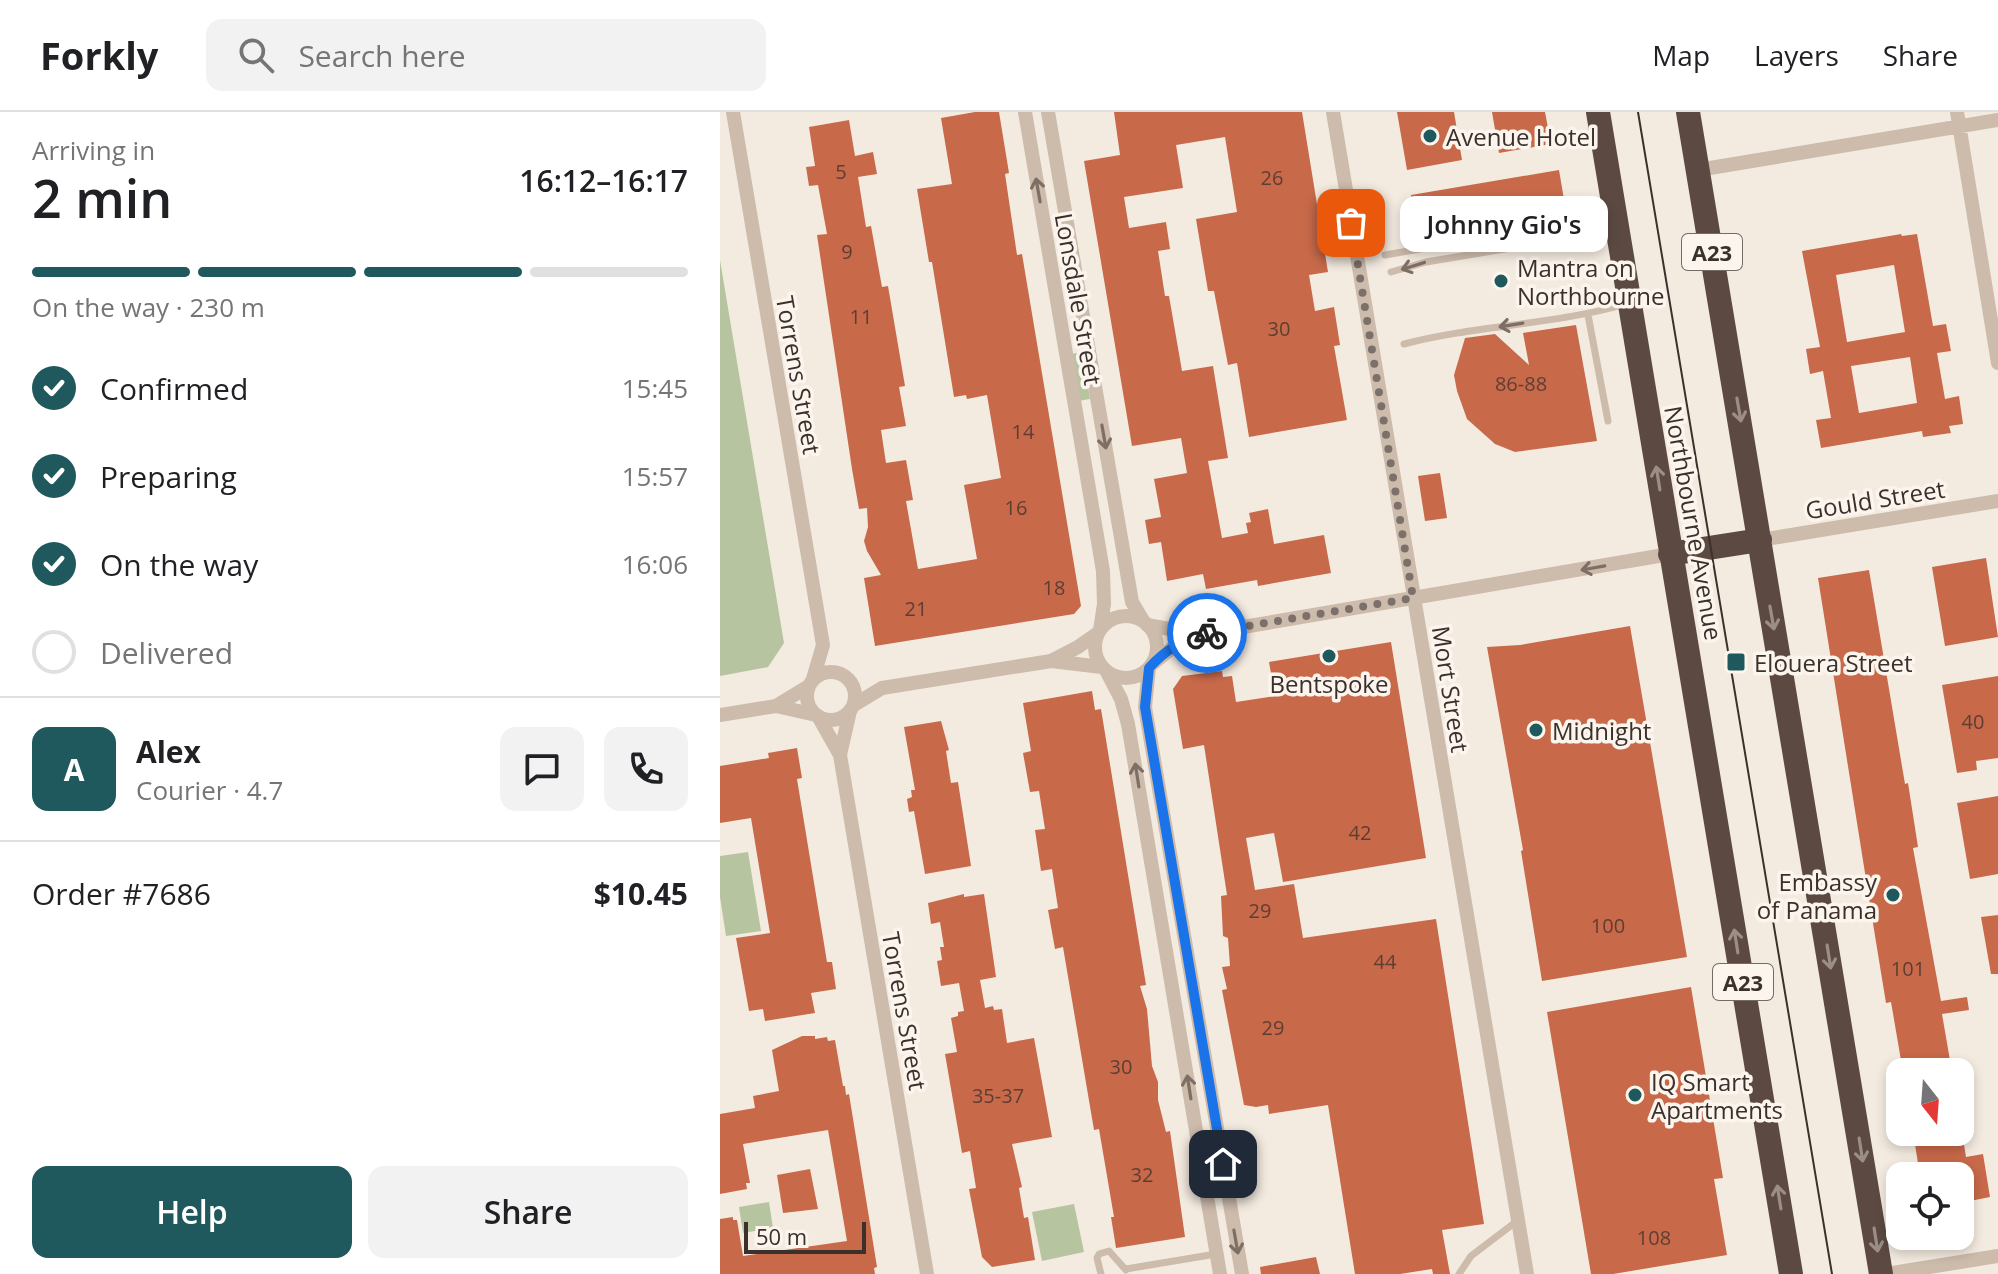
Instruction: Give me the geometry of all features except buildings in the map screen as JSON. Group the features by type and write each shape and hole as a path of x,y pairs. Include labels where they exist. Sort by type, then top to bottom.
{"highway":[{"name":"Northbourne Avenue","path":"1598,112 1791,1274"},
{"name":"A23","path":"1688,112 1884,1274"},
{"path":"1670,554 1760,540"}],"street":[{"name":"Torrens Street","path":"733,112 823,645 811,683"},
{"name":"Lonsdale Street","path":"1025,112 1105,592 1099,631"},
{"name":"Lonsdale Street","path":"1048,112 1132,602 1146,624"},
{"name":"Mort Street","path":"1333,112 1527,1274"},
{"path":"1958,119 1998,363"},
{"path":"1698,170 1958,119 1998,120"},
{"path":"1090,494 1113,490"},
{"name":"Gould Street","path":"1760,540 1998,501"},
{"path":"1051,661 1104,670 1125,678 1140,675 1171,649 1202,634 1670,554"},
{"path":"720,715 776,706 834,720 882,688 1051,661 1078,647 1106,623 1121,617 1202,634"},
{"path":"1146,624 1156,643 1145,707 1242,1274"},
{"path":"1099,631 1095,651 1125,709 1220,1274"},
{"name":"Torrens Street","path":"823,645 848,678"},
{"path":"776,706 828,672 882,688"},
{"path":"848,678 856,692 852,708"},
{"path":"811,683 808,703 817,716"},
{"name":"Torrens Street","path":"840,755 852,708"},
{"name":"Torrens Street","path":"817,716 840,755 927,1274"},
{"path":"1144,816 1163,812"},
{"path":"1169,969 1189,966"},
{"path":"1193,1116 1214,1113"},
{"path":"1884,1274 1998,1256"}],"lane":[{"path":"1391,272 1426,262 1572,237 1616,223"},
{"path":"1385,255 1616,223"},
{"path":"1404,344 1431,337 1588,315 1629,303"},
{"path":"1588,315 1608,421"},
{"path":"1459,1274 1471,1256 1517,1221"},
{"path":"1101,1274 1096,1262 1099,1254 1109,1251 1126,1272 1216,1254"},
{"path":"1180,1260 1182,1272"}],"green space":[{"path":"720,260 784,643 768,667 720,676"},
{"path":"1082,352 1090,399 1078,401 1071,354"},
{"path":"748,852 761,931 726,936 720,897 720,856"},
{"path":"769,1202 773,1228 743,1233 739,1207"},
{"path":"1074,1204 1084,1252 1042,1261 1032,1212"}],"tram line":[{"path":"1638,112 1832,1274"}],"way so far":[{"path":"1207,633 1413,598 1351,223"}],"place":[{"name":"Avenue Hotel","path":"1430,136"},
{"name":"Johnny Gio's","path":"1351,223"},
{"name":"Mantra on Northbourne","path":"1501,281"},
{"name":"Bentspoke","path":"1329,656"},
{"name":"Elouera Street","path":"1736,662"},
{"name":"Midnight","path":"1536,730"},
{"name":"Embassy of Panama","path":"1893,895"},
{"name":"IQ Smart Apartments","path":"1635,1095"}],"route":[{"path":"1207,633 1185,640 1152,664 1145,707 1223,1164"}]}
